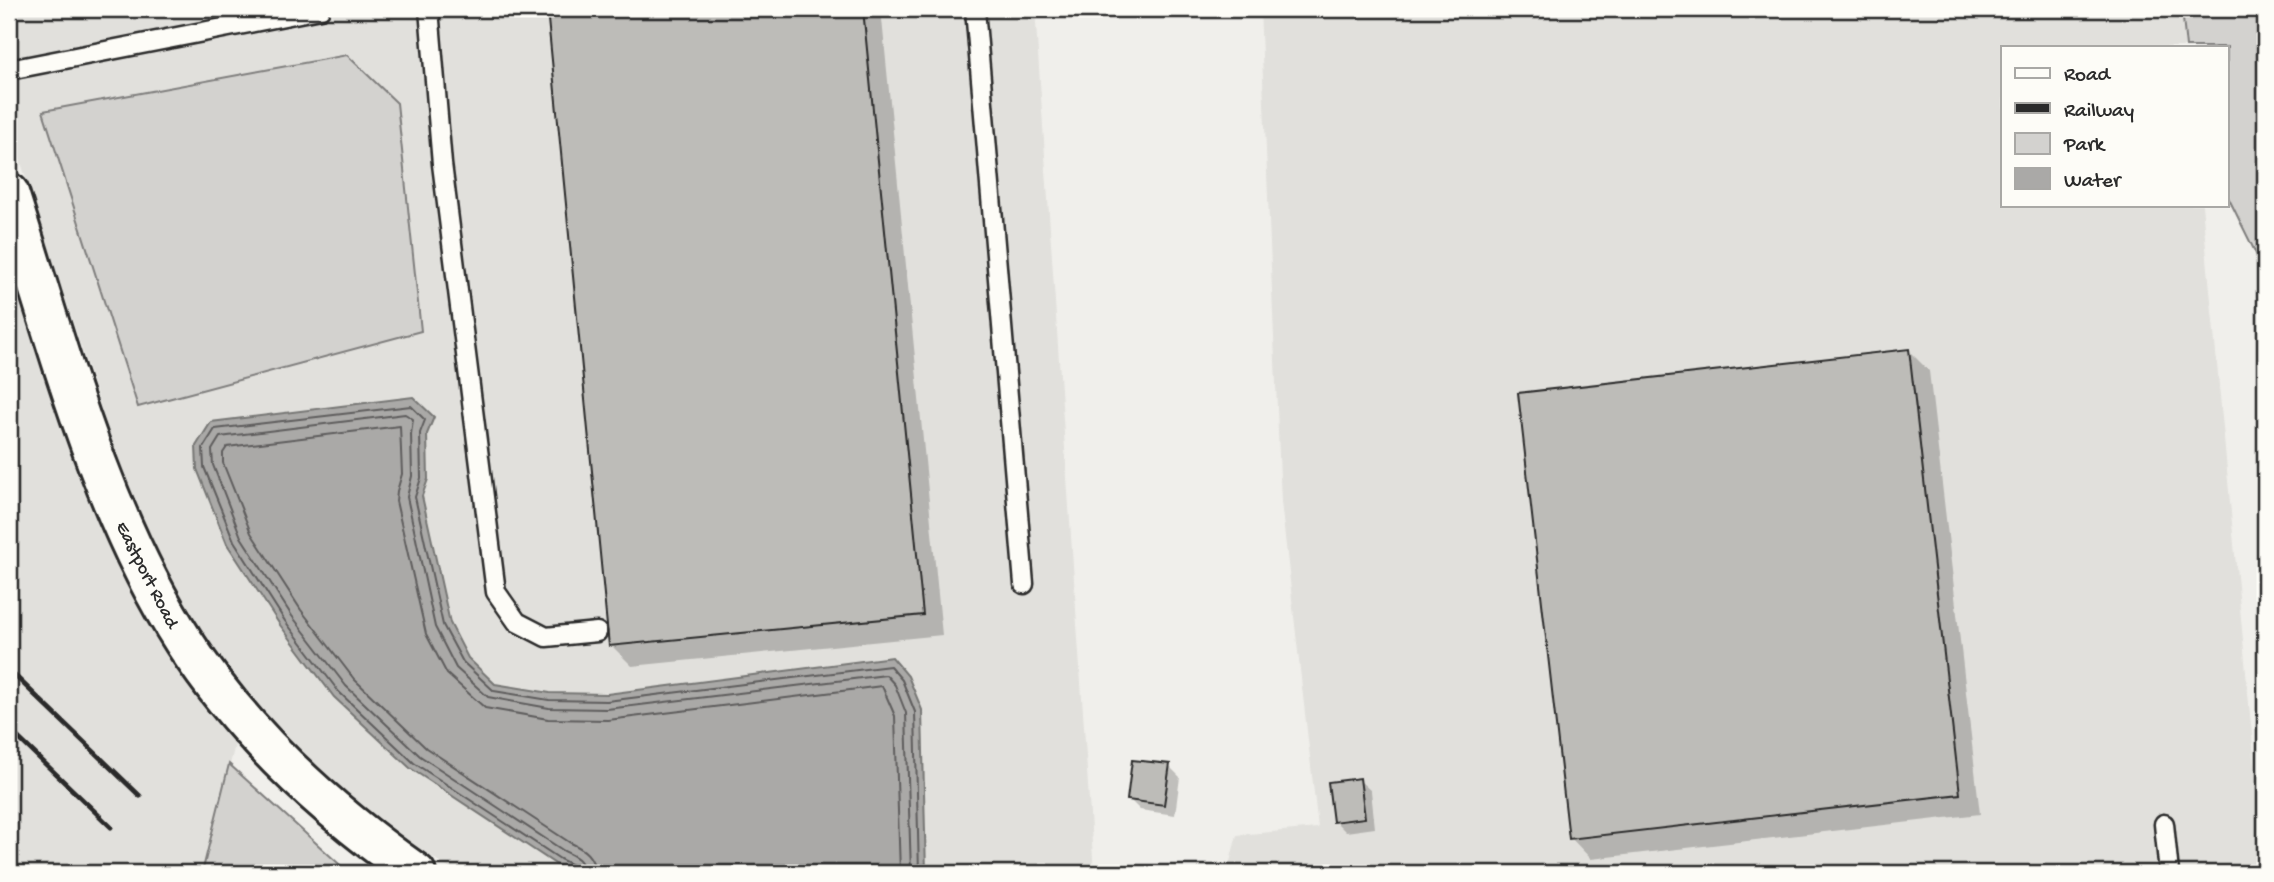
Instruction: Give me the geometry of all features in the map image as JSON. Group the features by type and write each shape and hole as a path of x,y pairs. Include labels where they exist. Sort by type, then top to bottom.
{"main road":[{"name":"Eastport Road","path":"9,193 82,420 113,501 148,579 184,641 220,692 258,738 313,792 384,851 416,873"}],"lane":[{"path":"9,70 320,9"},
{"path":"429,9 442,164 496,592 517,622 546,637 597,632"},
{"path":"975,9 1024,584"},
{"path":"2164,824 2169,873"}],"shaded area":[{"path":"9,9 1035,9 1094,873 456,873 410,842 328,778 256,703 182,609 131,500 9,126"},
{"path":"1260,9 2182,9 2186,46 2001,46 2001,206 2202,206 2265,873 1227,873 1237,835 1318,828 1281,502"},
{"path":"9,246 237,737 202,873 9,873"}],"green space":[{"path":"2182,9 2265,9 2265,272 2228,197 2228,46 2186,46"},
{"path":"347,55 397,103 421,331 138,407 43,111"},
{"path":"229,764 349,873 202,873"}],"water":[{"path":"413,397 434,417 427,434 428,479 422,496 450,623 468,658 495,684 550,693 607,694 892,657 908,676 922,710 926,873 575,873 557,865 410,768 334,697 280,625 227,544 197,469 196,446 211,422"}],"building":[{"path":"547,9 863,9 923,615 609,646"},
{"path":"1909,349 1960,794 1569,839 1518,393"},
{"path":"1132,760 1170,764 1164,805 1127,800"},
{"path":"1360,778 1365,818 1333,822 1328,782"}],"railway":[{"path":"9,670 140,796"},
{"path":"9,729 111,827"}]}
